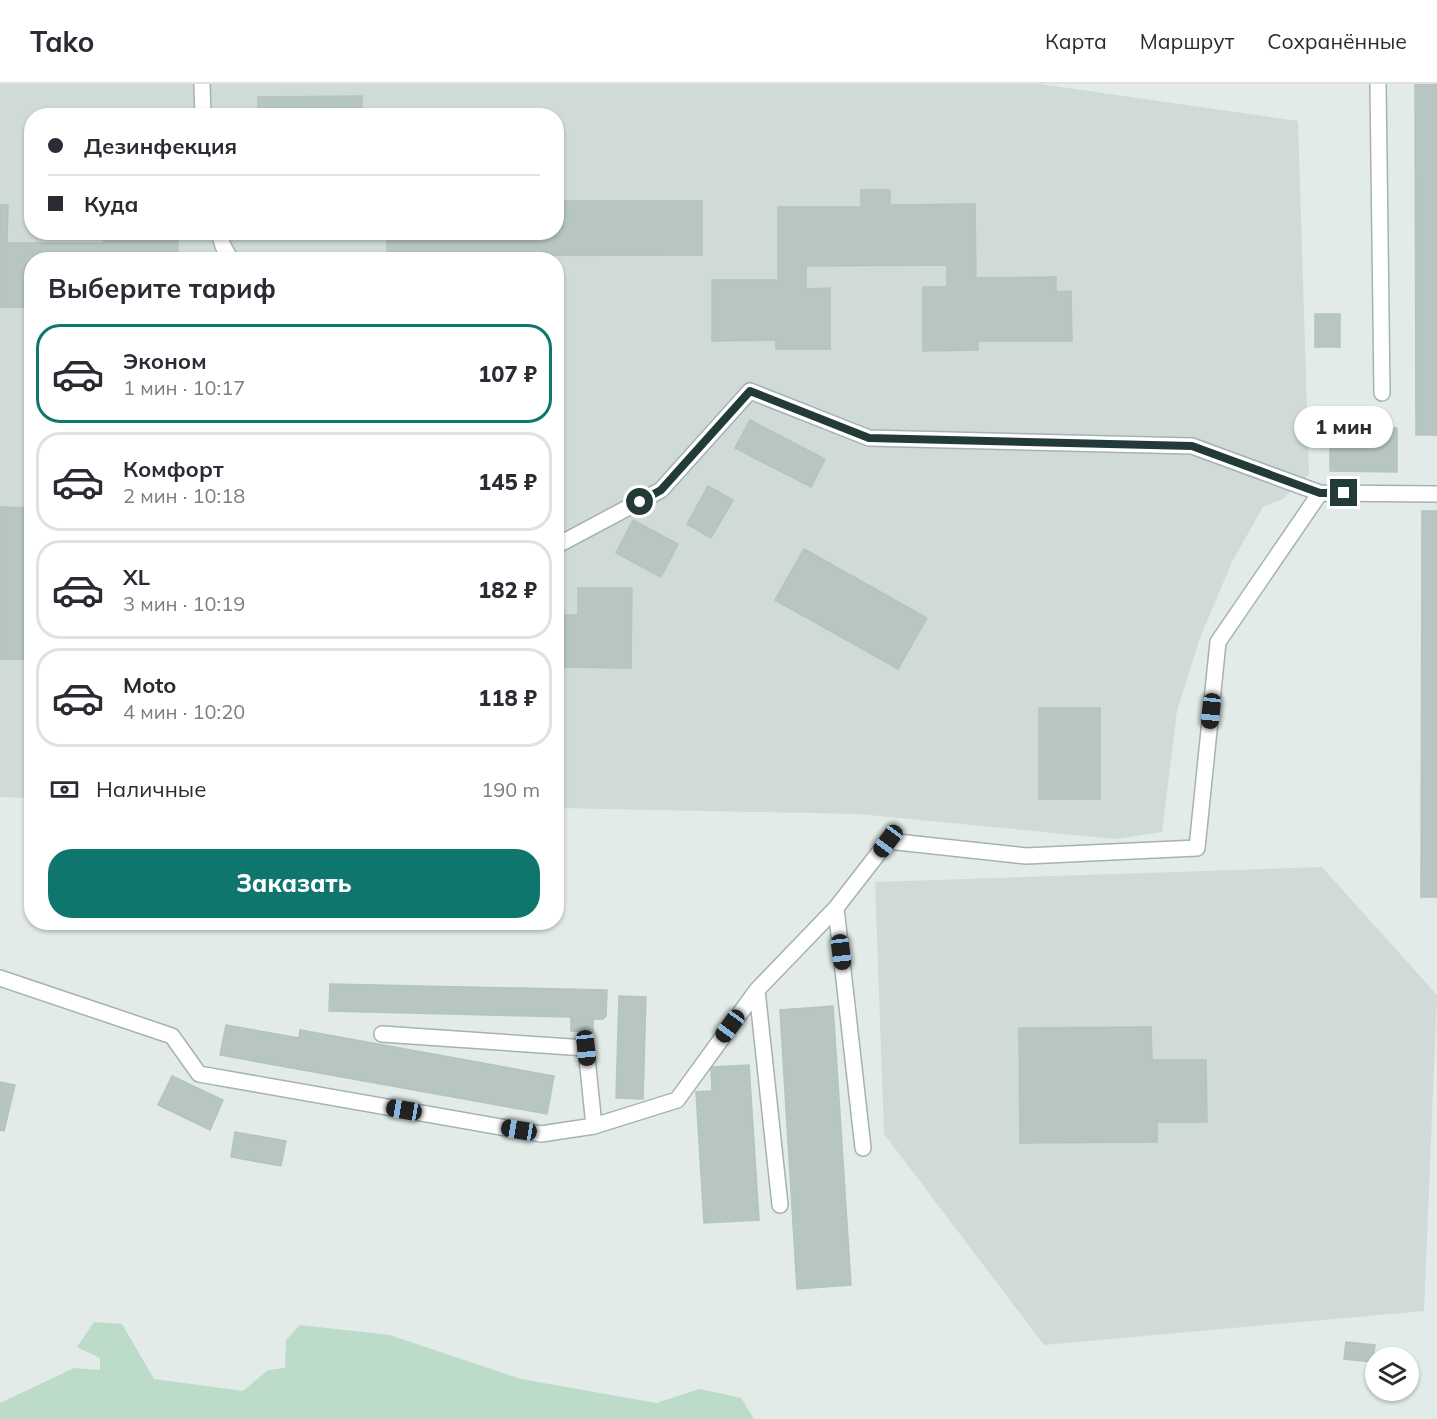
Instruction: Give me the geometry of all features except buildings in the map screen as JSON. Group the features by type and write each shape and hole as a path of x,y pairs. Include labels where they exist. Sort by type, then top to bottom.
{"lane":[{"path":"202,84 203,108"},
{"path":"1378,84 1382,393"},
{"path":"564,542 661,490 750,391 869,438 1192,446 1320,493 1437,494"},
{"path":"0,978 172,1036 199,1074 541,1134 594,1126 677,1100 757,990 836,908 888,841 1026,856 1197,848 1218,642 1320,493"},
{"path":"836,908 863,1148"},
{"path":"757,990 780,1205"},
{"path":"382,1034 586,1048 594,1126"}],"shaded area":[{"path":"0,84 1040,84 1298,121 1309,474 1283,499 1263,507 1232,562 1200,638 1177,711 1162,832 1115,839 858,814 564,808 564,252 24,252 24,798 0,797"},
{"path":"1322,867 1437,995 1424,1311 1044,1345 884,1134 875,882"}],"green space":[{"path":"94,1322 122,1324 154,1379 243,1391 268,1370 285,1368 286,1340 300,1325 390,1335 521,1379 656,1403 700,1389 741,1398 754,1419 0,1419 0,1403 74,1368 100,1370 100,1358 77,1347"}],"route":[{"path":"640,502 661,490 750,391 869,438 1192,446 1320,493 1344,493"}]}
